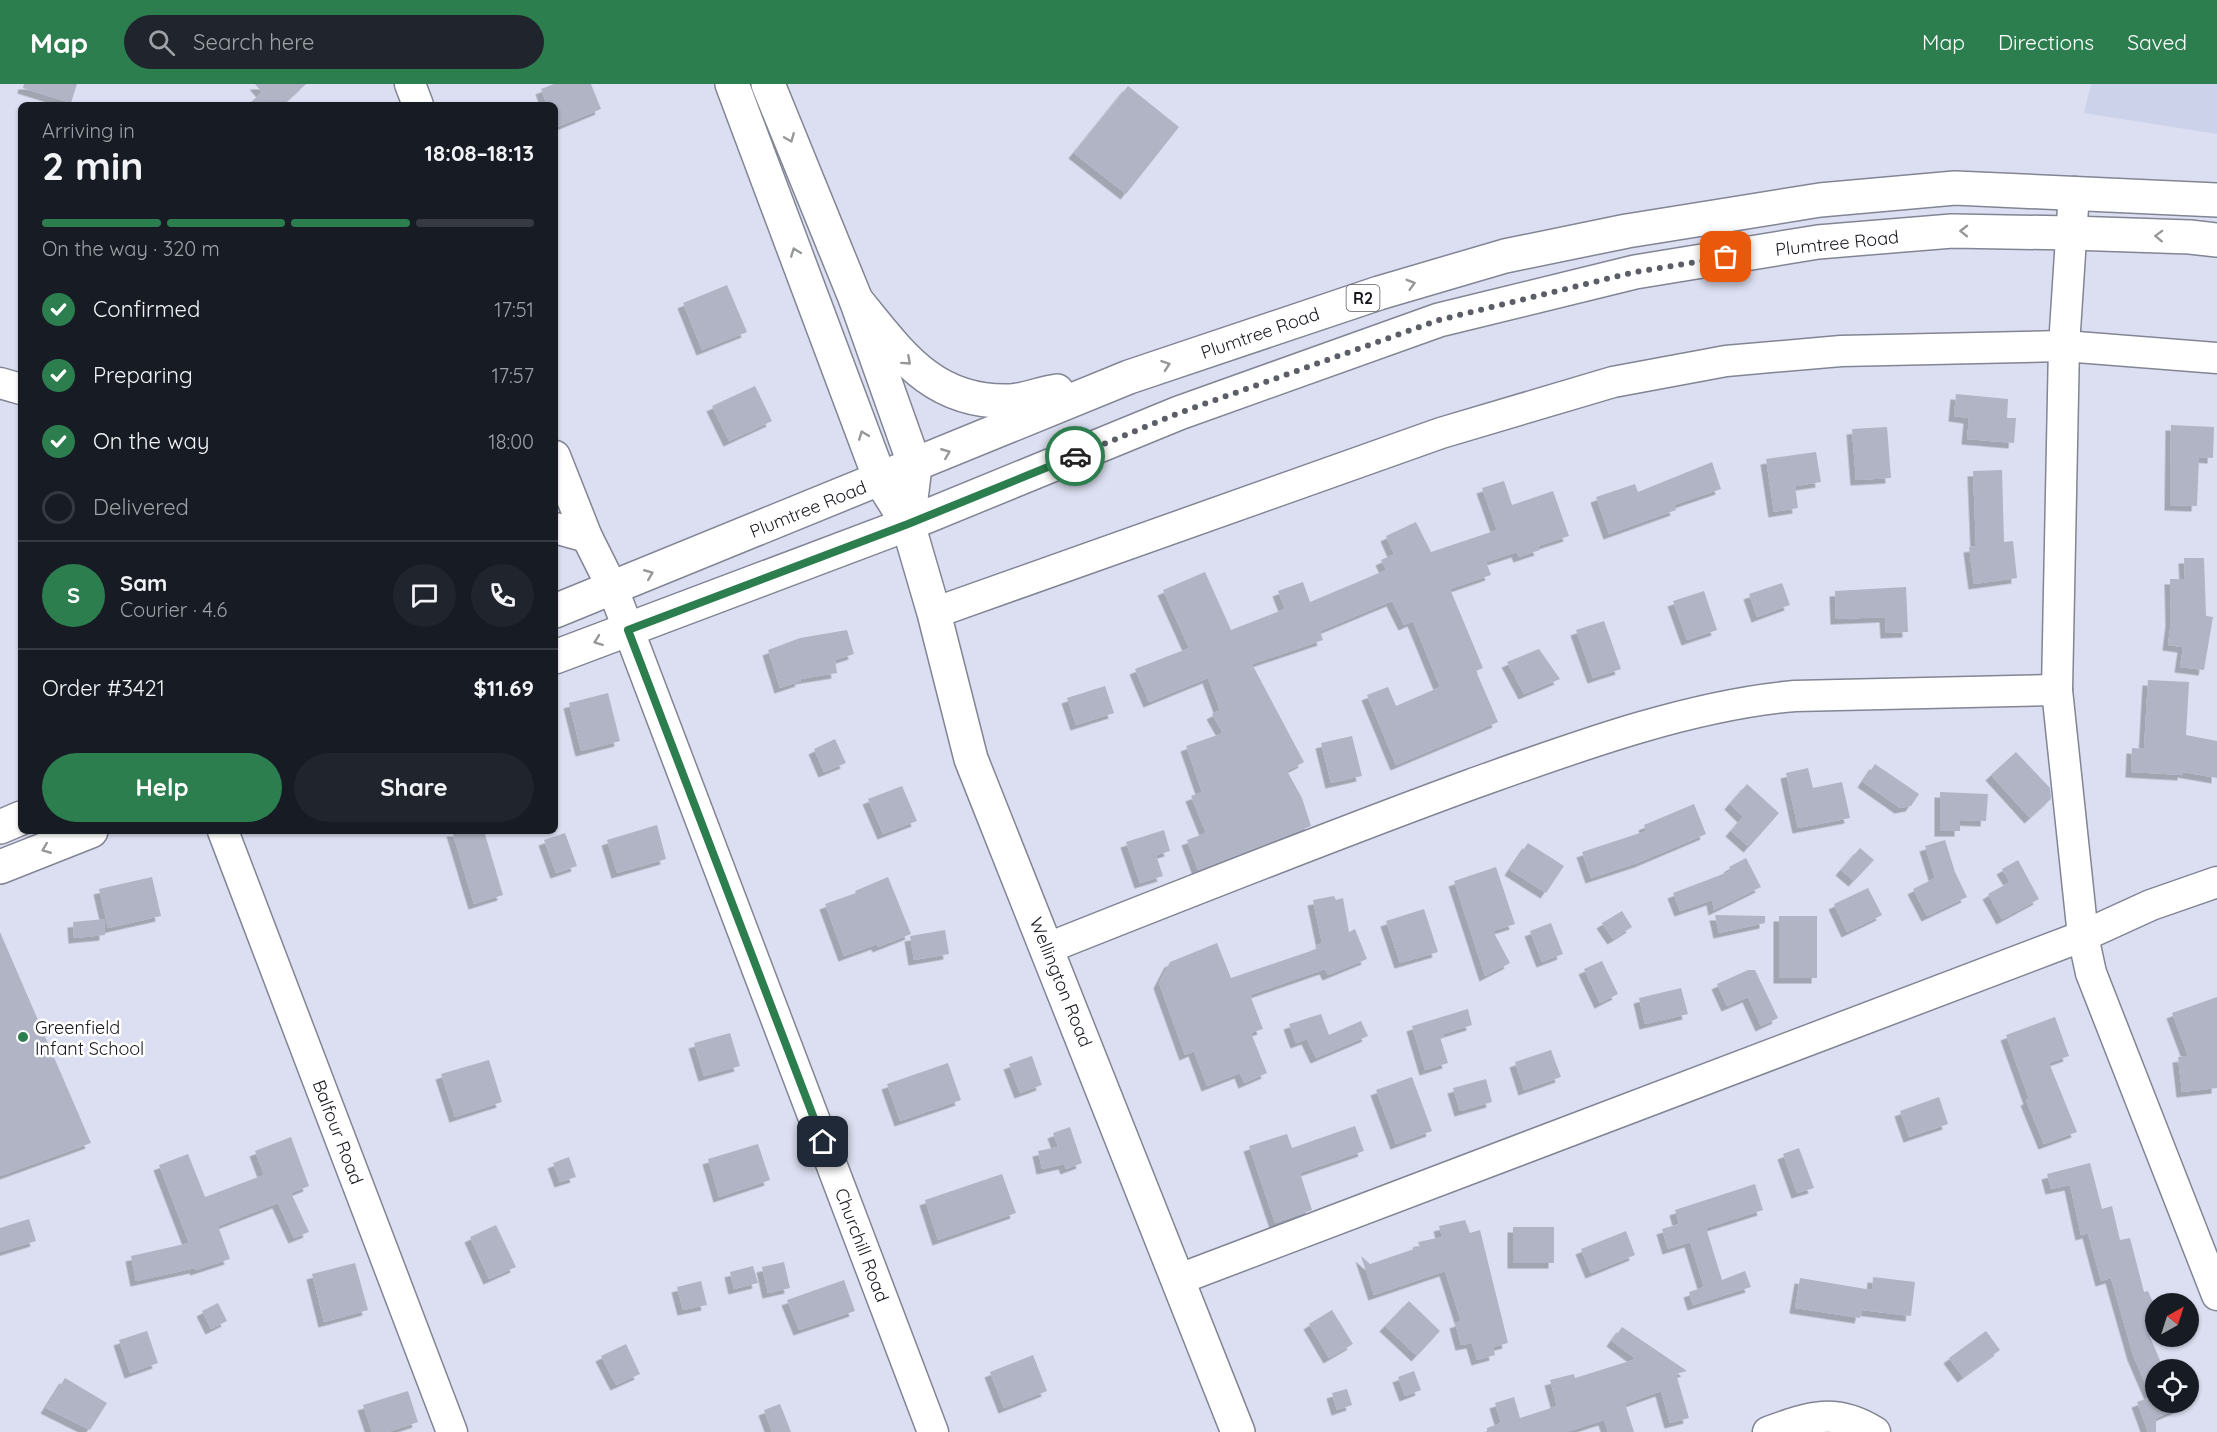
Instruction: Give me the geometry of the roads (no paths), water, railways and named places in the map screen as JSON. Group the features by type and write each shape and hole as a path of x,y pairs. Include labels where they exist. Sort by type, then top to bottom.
{"main road":[{"path":"732,84 880,479 908,524"},
{"path":"768,84 856,300 915,466 908,524"},
{"name":"Plumtree Road","path":"558,610 1129,377 1389,290 1505,256 1627,231 1820,200 1955,188 2217,200"},
{"name":"Plumtree Road","path":"558,656 908,524 1179,413 1439,320 1635,272 1818,242 1952,231 2071,232 2217,240"},
{"path":"856,300 905,361 939,384 971,398 1013,401 1129,377"},
{"name":"Wellington Road","path":"908,524 934,613 971,759 1048,948 1238,1432"},
{"path":"0,827 18,819"},
{"path":"0,867 83,834"}],"street":[{"path":"410,84 417,102"},
{"path":"2074,192 2064,346 2057,690 2083,936 2091,973 2217,1295"},
{"path":"934,613 1441,433 1613,382 1726,361 1841,351 2064,346 2217,358"},
{"path":"0,383 18,388"},
{"name":"Churchill Road","path":"558,464 586,537 613,589 933,1432"},
{"path":"558,529 586,537"},
{"path":"1048,948 1378,819 1545,758 1715,707 1754,699 1795,696 2057,690"},
{"name":"Balfour Road","path":"224,834 452,1432"},
{"path":"1177,1280 2083,936 2151,905 2217,882"},
{"path":"1768,1432 1806,1418 1826,1415 1846,1419 1875,1432"}],"place":[{"name":"Greenfield Infant School","path":"23,1037"}]}
